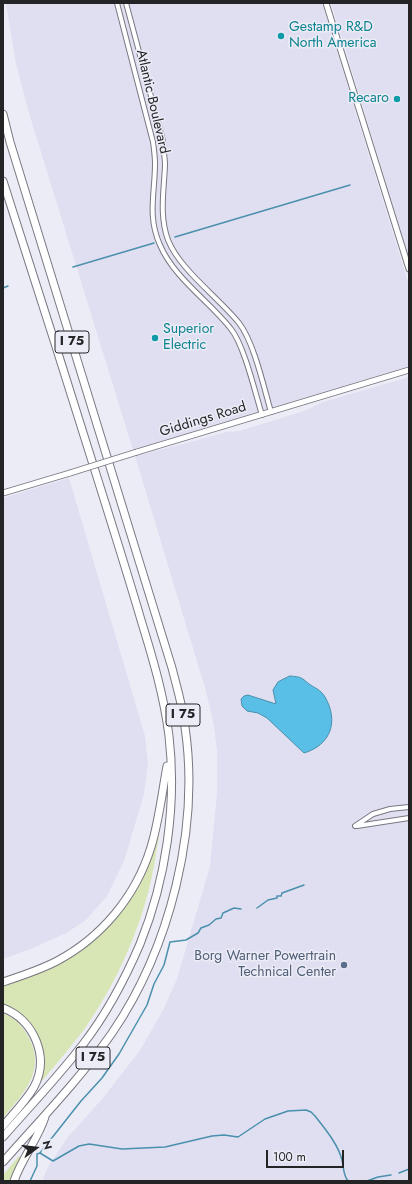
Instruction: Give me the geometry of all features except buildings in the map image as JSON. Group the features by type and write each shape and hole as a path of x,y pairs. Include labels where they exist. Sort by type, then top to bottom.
{"highway":[{"name":"I 75","path":"3,114 172,668 185,727 189,790 182,852 168,912 156,947 141,983 113,1032 85,1069 3,1162"},
{"name":"I 75","path":"3,181 135,598 159,681 168,731 171,782 166,850 157,891 140,943 113,1000 90,1035 72,1058 3,1137"},
{"path":"3,982 45,967 77,949 96,934 123,903 138,879 151,847 170,754"},
{"path":"3,1008 15,1014 27,1024 38,1045 40,1059 39,1073 34,1086 28,1096 3,1126"},
{"path":"14,1181 23,1159 41,1131 46,1114"}],"street":[{"name":"Atlantic Boulevard","path":"117,3 153,142 155,164 152,207 153,223 160,245 172,266 232,330 242,349 262,415"},
{"name":"Atlantic Boulevard","path":"126,3 163,141 165,164 162,204 163,222 169,241 180,260 240,324 251,346 271,412"},
{"path":"326,3 409,269"},
{"name":"Giddings Road","path":"3,493 409,370"},
{"path":"409,807 390,809 372,814 354,826 409,818"}],"shaded area":[{"path":"6,3 322,3 409,285 409,366 133,450 28,110 16,64"},
{"path":"331,3 409,3 409,257 380,163"},
{"path":"409,377 409,1181 42,1181 49,1165 68,1137 103,1098 141,1049 163,1010 177,979 210,866 217,792 217,752 214,726 206,691 135,456 226,432 239,431 304,411 323,402"},
{"path":"69,478 145,736 148,764 144,794 124,861 107,896 86,920 68,932 33,948 3,959 3,498"}],"green space":[{"path":"157,836 159,836 148,893 143,911 122,965 104,999 83,1031 42,1081 40,1079 43,1061 40,1040 26,1018 11,1007 3,1004 3,985 91,942 109,926 134,892"},
{"path":"3,1013 14,1019 26,1032 33,1048 35,1060 34,1070 25,1090 3,1118"},
{"path":"19,1156 21,1158 10,1181 3,1181 3,1175"}],"water":[{"path":"290,676 299,677 318,689 325,697 331,715 332,723 326,738 321,744 304,753 267,718 258,713 247,711 242,706 241,699 248,695 276,704 273,690 278,682"}],"waterway":[{"path":"175,237 350,185"},
{"path":"73,267 154,243"},
{"path":"3,288 8,286"},
{"path":"257,908 268,900 281,896 282,893 304,885"},
{"path":"30,1181 37,1166 37,1154 40,1153 81,1101 102,1078 119,1054 147,1005 154,984 164,965 170,942 186,940 198,933 201,928 209,925 216,919 221,918 223,913 234,908 241,909"},
{"path":"40,1153 53,1161 79,1146 89,1144 122,1149 165,1147 212,1136 224,1135 238,1137 265,1119 288,1111 306,1110 315,1116 334,1142 340,1154 344,1174 348,1181"},
{"path":"399,1173 409,1169"},
{"path":"367,1181 378,1177 391,1175"}],"place":[{"name":"Gestamp R&D North America","path":"281,36"},
{"name":"Recaro","path":"397,99"},
{"name":"Superior Electric","path":"155,338"},
{"name":"Borg Warner Powertrain Technical Center","path":"344,965"}]}
